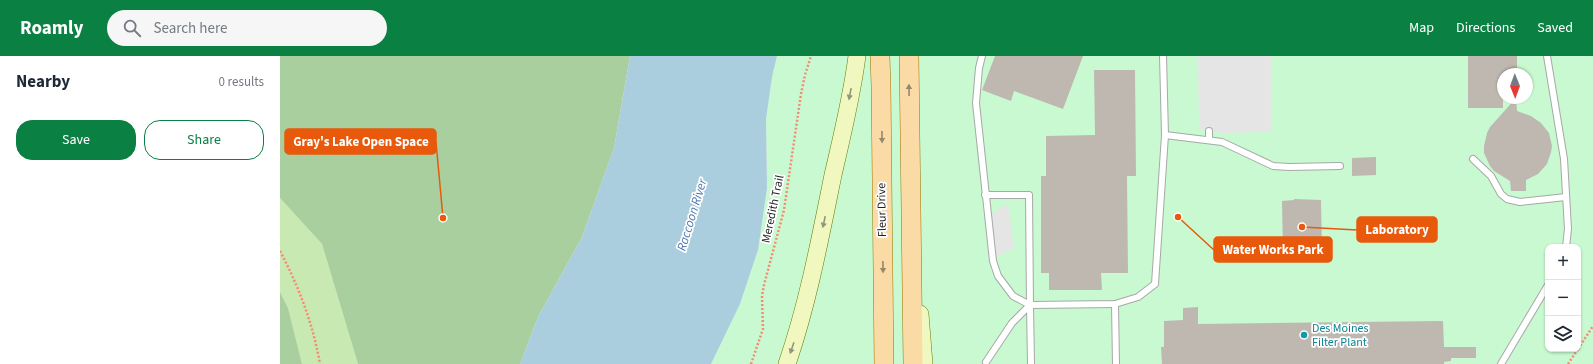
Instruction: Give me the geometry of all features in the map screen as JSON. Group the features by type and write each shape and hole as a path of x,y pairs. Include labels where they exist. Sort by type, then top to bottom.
{"main road":[{"path":"787,364 799,330 808,295 857,56"},
{"name":"Fleur Drive","path":"880,56 884,364"},
{"path":"908,56 913,364"},
{"path":"911,199 924,364"}],"lane":[{"path":"982,56 979,68 976,103 993,261 998,276 1013,296 1030,305 1115,304 1138,297 1154,284 1165,135 1163,56"},
{"path":"1547,56 1554,109 1564,159 1568,229 1566,244"},
{"path":"1209,131 1209,140"},
{"path":"1165,135 1222,142 1273,166 1340,166"},
{"path":"1473,159 1491,176 1501,194 1507,199 1520,202 1566,196"},
{"path":"985,195 1029,195 1031,364"},
{"path":"1501,364 1545,290"},
{"path":"1115,304 1116,364"},
{"path":"986,362 1012,323 1030,305"}],"path":[{"name":"Meredith Trail","path":"751,364 763,329 762,296 784,210 801,94 811,56"},
{"path":"280,251 303,301 315,337 320,364"},
{"path":"1581,344 1593,326"},
{"path":"1568,364 1576,352"}],"green space":[{"path":"280,56 630,56 614,148 582,237 538,317 520,364 358,364 322,244 280,198"},
{"path":"777,56 1593,56 1593,364 711,364 740,304 758,250 767,188 766,119 772,77"},
{"path":"280,198 322,244 358,364 302,364 288,308 280,292"},
{"path":"280,292 288,308 302,364 280,364"}],"shaded area":[{"path":"1198,56 1271,56 1271,132 1222,133 1199,129"},
{"path":"1008,204 1014,248 992,259 987,216"}],"water":[{"name":"Raccoon River","path":"630,56 777,56 772,77 766,119 767,188 758,250 740,304 711,364 520,364 538,317 582,237 614,148"}],"building":[{"path":"995,56 1083,56 1063,109 1014,91 1011,101 982,90"},
{"path":"1468,56 1517,56 1517,68 1497,68 1497,104 1503,104 1503,108 1468,108"},
{"path":"1094,70 1135,70 1136,176 1127,176 1128,273 1101,273 1102,290 1049,290 1049,273 1041,273 1041,176 1046,176 1046,136 1095,135"},
{"path":"1511,104 1516,104 1517,111 1531,116 1541,123 1549,133 1552,146 1547,164 1538,174 1526,180 1526,191 1511,191 1510,181 1494,171 1490,166 1484,153 1484,146 1490,127"},
{"path":"1376,157 1376,175 1352,176 1352,158"},
{"path":"1294,199 1321,200 1322,253 1283,253 1282,201"},
{"name":"Des Moines Filter Plant","path":"1198,307 1198,324 1443,321 1444,347 1476,347 1476,358 1451,358 1451,361 1444,362 1444,364 1162,364 1161,347 1164,347 1164,321 1183,320 1183,308"}],"place":[{"name":"Water Works Park","path":"1178,217"},
{"name":"Gray's Lake Open Space","path":"443,218"},
{"name":"Laboratory","path":"1302,227"},
{"name":"Des Moines Filter Plant","path":"1304,335"}]}
